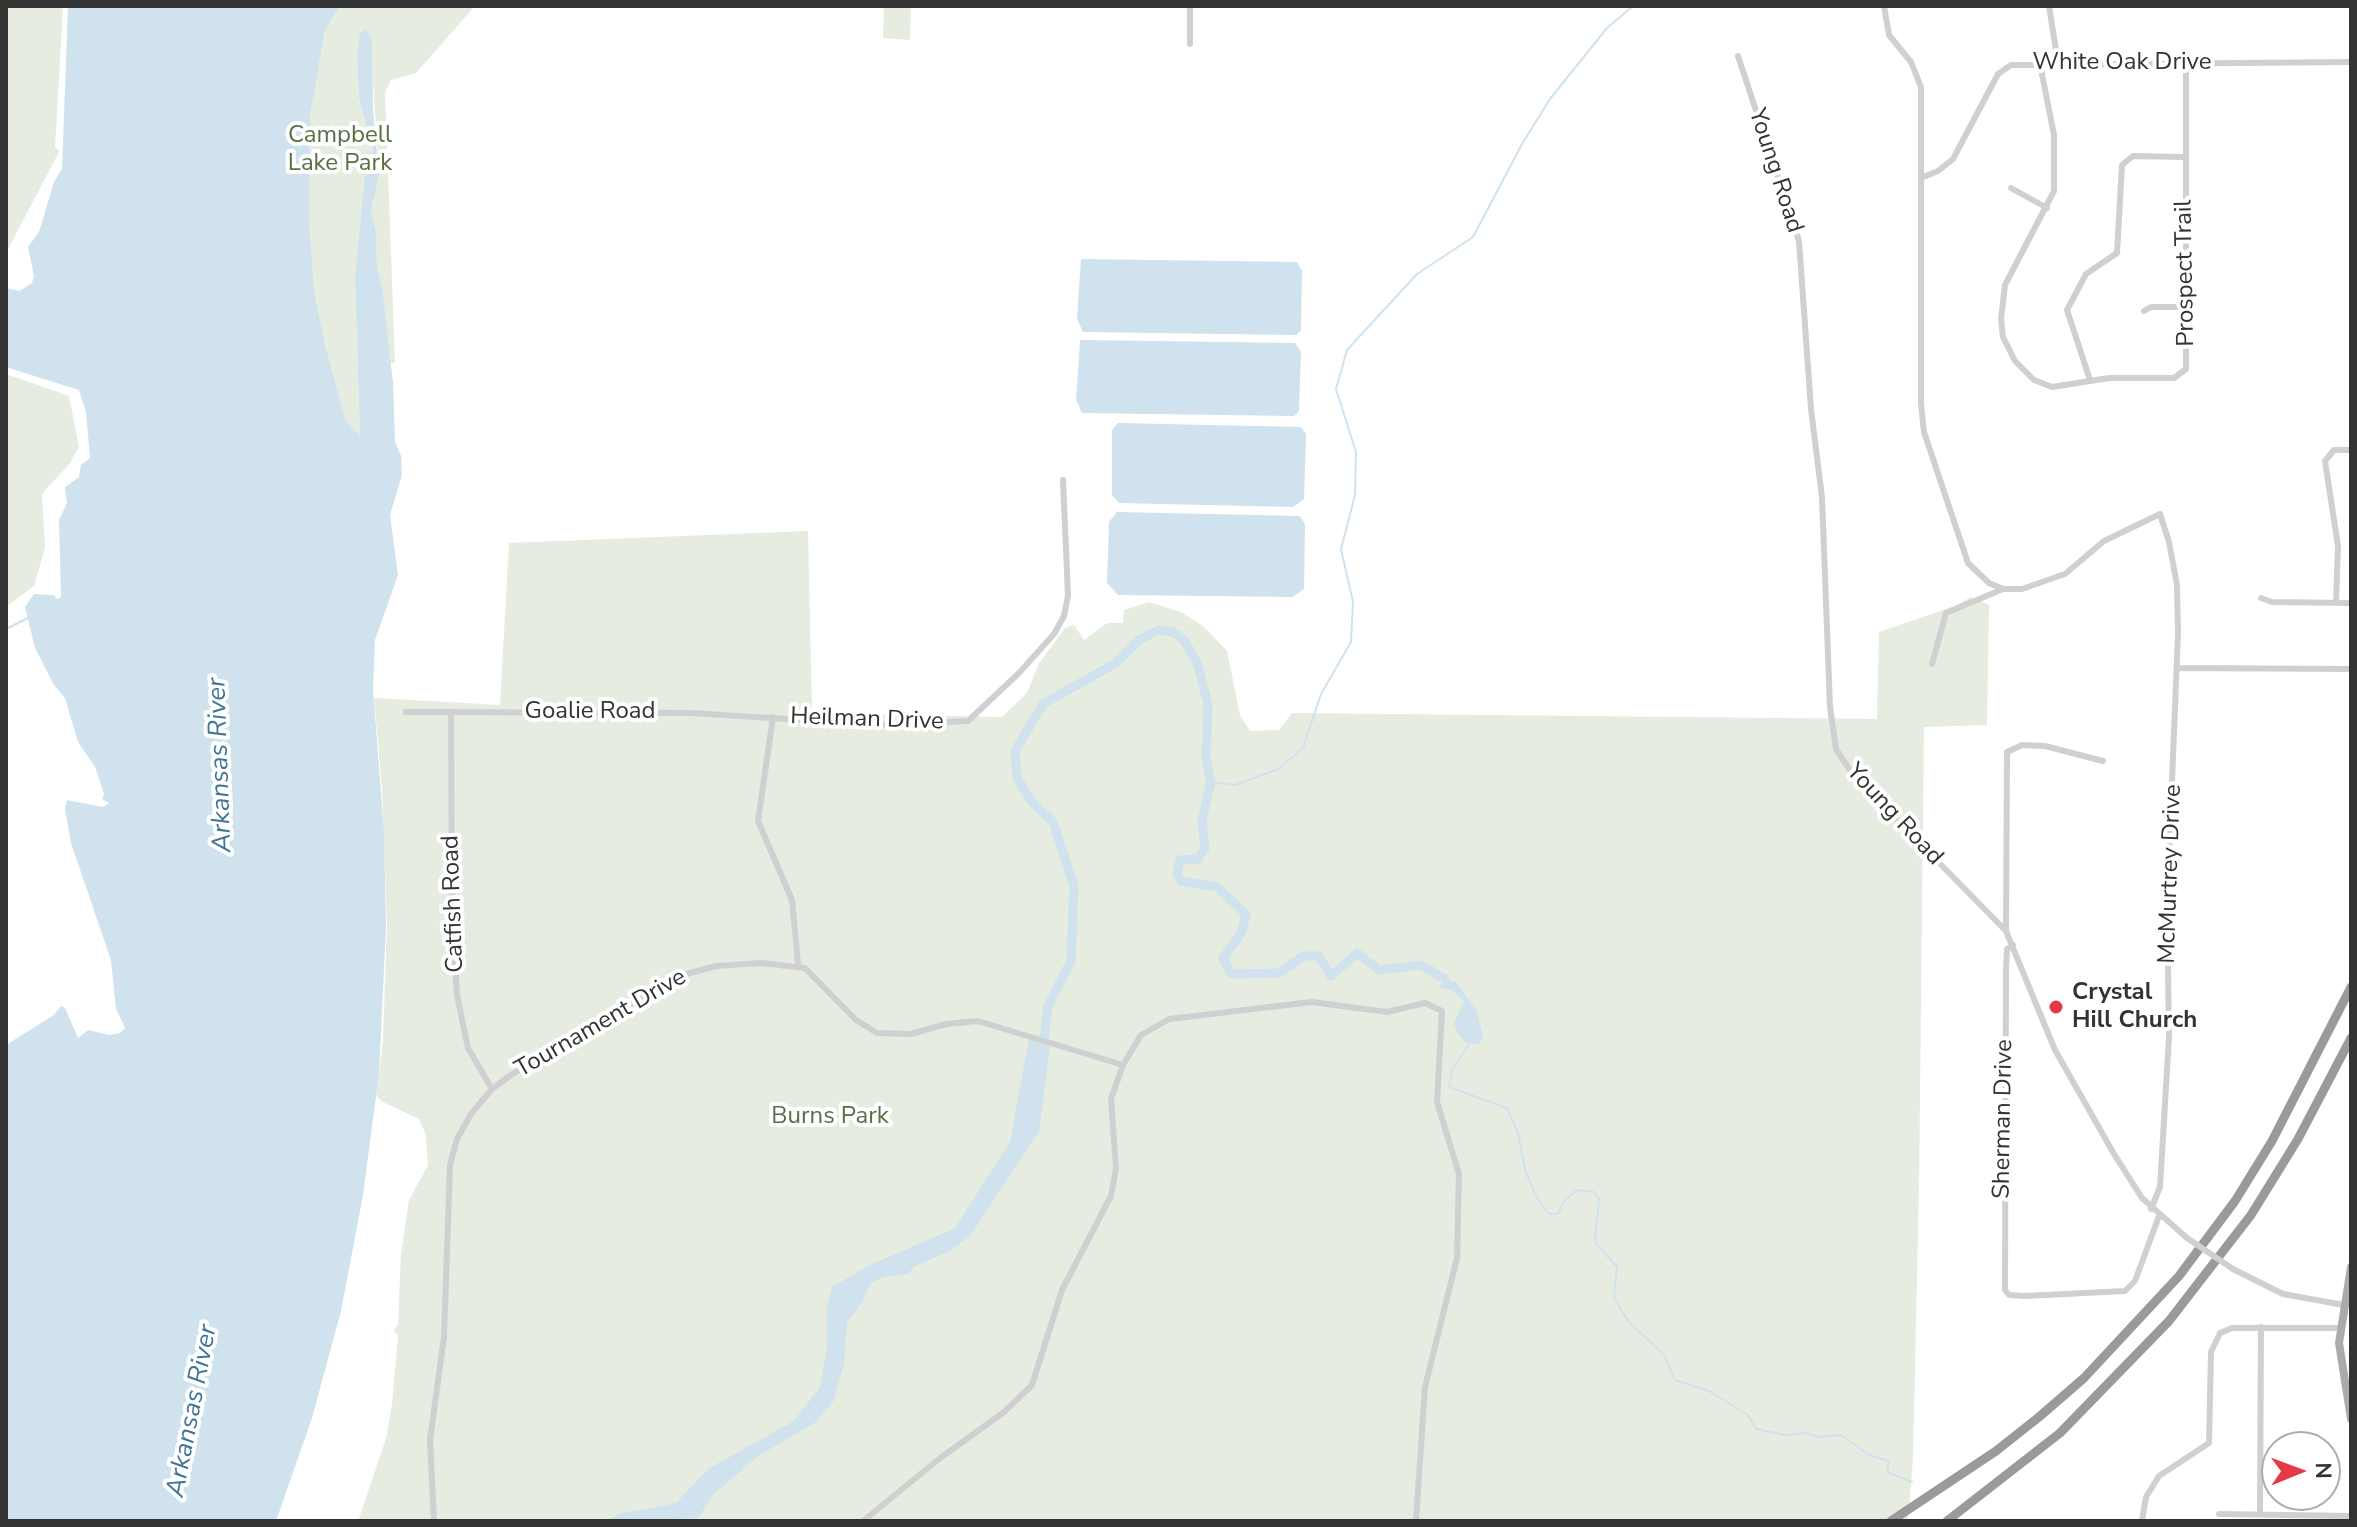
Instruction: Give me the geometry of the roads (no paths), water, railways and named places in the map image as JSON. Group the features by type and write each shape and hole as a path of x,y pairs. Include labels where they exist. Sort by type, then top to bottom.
{"highway":[{"path":"1891,1521 1985,1459 2039,1417 2125,1336 2179,1276 2235,1201 2272,1141 2351,987"},
{"path":"1947,1521 2060,1433 2169,1321 2251,1215 2298,1139 2351,1038"}],"main road":[{"path":"2351,1267 2340,1328 2340,1357 2351,1419"}],"street":[{"path":"1190,6 1190,44"},
{"path":"1884,6 1889,35 1911,62 1921,87 1920,392 1924,432 1968,563 1984,580 2003,589"},
{"path":"2049,6 2058,63"},
{"name":"Young Road","path":"1738,56 1799,241 1811,409 1822,497 1830,707 1836,749 1862,785 2006,931 2055,1050 2127,1176 2151,1209 2233,1269 2283,1294 2344,1305"},
{"name":"White Oak Drive","path":"1921,178 1938,171 1953,159 2002,69 2058,63 2351,62"},
{"name":"Prospect Trail","path":"2040,64 2054,135 2054,191 2005,285 2001,309 2003,337 2021,369 2041,384 2064,386 2090,380 2180,375 2187,362 2183,157 2186,63"},
{"path":"2090,380 2067,310 2086,274 2117,253 2122,165 2133,156 2183,157"},
{"path":"2011,188 2047,208"},
{"path":"2144,311 2151,307 2187,307"},
{"path":"2336,603 2338,546 2325,461 2334,450 2351,450"},
{"name":"Heilman Drive","path":"773,717 919,725 964,722 979,714 1054,634 1064,616 1068,596 1063,480"},
{"name":"McMurtrey Drive","path":"2003,589 2032,588 2050,582 2112,536 2160,514 2177,585 2177,668 2167,906 2169,1037 2160,1187 2151,1209"},
{"path":"1932,664 1946,613 2003,589"},
{"path":"2261,598 2272,602 2351,603"},
{"path":"2177,668 2351,669"},
{"name":"Goalie Road","path":"406,712 691,713 773,717"},
{"name":"Catfish Road","path":"451,712 452,916 457,995 468,1048 492,1089"},
{"path":"773,717 758,821 792,900 798,964 820,979 856,1020 877,1033 911,1034 968,1020 1029,1035 1123,1065"},
{"path":"2006,931 2007,752 2022,745 2045,746 2103,761"},
{"name":"Sherman Drive","path":"2013,945 2007,949 2006,969 2003,1284 2009,1295 2125,1291 2135,1281 2159,1216"},
{"name":"Tournament Drive","path":"434,1521 430,1440 444,1337 450,1165 461,1130 492,1089 683,975 740,963 798,964"},
{"path":"863,1521 1004,1412 1032,1385 1062,1290 1111,1196 1116,1168 1110,1105 1123,1065 1146,1030 1175,1018 1312,1002 1387,1012 1425,1003 1442,1011 1437,1102 1459,1174 1457,1258 1427,1374 1416,1521"},
{"path":"2260,1513 2261,1327"},
{"path":"2142,1521 2146,1497 2159,1476 2209,1443 2213,1342 2228,1329 2340,1328"},
{"path":"2219,1514 2351,1516"}],"water":[{"name":"Arkansas River","path":"68,6 340,6 325,30 310,117 309,213 314,291 326,348 346,421 360,436 355,278 364,181 373,149 359,98 357,57 360,33 366,29 372,40 373,109 379,176 371,211 376,231 377,267 393,383 395,442 401,456 402,475 390,515 398,575 375,640 373,689 384,833 386,927 379,1073 363,1195 341,1311 312,1418 276,1521 6,1521 6,1045 54,1015 61,1006 65,1008 78,1038 88,1030 109,1035 120,1033 125,1028 116,1009 111,960 71,843 65,809 67,800 103,807 109,803 102,799 104,794 95,767 78,742 65,698 54,685 35,648 25,607 34,594 54,595 57,599 61,597 59,520 67,503 65,487 79,477 81,465 90,458 86,412 79,390 6,367 6,288 20,291 32,283 34,276 28,247 39,232 54,182 62,169"},
{"path":"1081,259 1297,262 1302,271 1301,331 1296,335 1083,332 1077,319"},
{"path":"1080,340 1295,343 1301,352 1299,411 1294,416 1082,413 1076,400"},
{"path":"1118,423 1301,427 1306,434 1304,499 1293,507 1119,503 1112,495 1112,430"},
{"path":"1117,512 1300,516 1305,524 1304,589 1293,597 1118,595 1107,583 1109,522"},
{"path":"1445,979 1456,982 1477,1010 1483,1038 1479,1044 1465,1042 1457,1032 1454,1023 1464,1002 1452,990 1439,988"},
{"path":"1029,1039 1050,1046 1039,1131 970,1236 948,1252 915,1266 908,1274 883,1277 870,1284 861,1304 847,1322 844,1363 834,1400 816,1422 758,1456 714,1494 698,1518 607,1521 619,1514 676,1503 708,1469 794,1421 820,1387 827,1348 827,1307 832,1287 870,1265 955,1228 1010,1142"}],"waterway":[{"path":"1211,782 1235,785 1278,769 1303,748 1321,694 1351,642 1353,602 1341,549 1355,495 1356,452 1336,389 1347,350 1417,274 1473,237 1522,144 1550,99 1607,28 1633,6"},
{"path":"6,629 28,618"},
{"path":"1044,1040 1048,1006 1071,961 1074,886 1053,822 1032,802 1017,778 1015,751 1043,704 1116,663 1139,640 1159,630 1173,632 1184,640 1198,665 1208,705 1206,759 1211,782 1202,820 1205,848 1198,859 1180,860 1177,874 1181,881 1217,887 1246,914 1241,934 1223,958 1231,974 1279,973 1303,956 1319,956 1331,976 1357,953 1379,970 1421,965 1445,979"},
{"path":"1469,1044 1452,1070 1449,1087 1507,1108 1518,1133 1525,1170 1538,1200 1549,1214 1558,1214 1564,1201 1577,1190 1594,1192 1599,1199 1595,1242 1617,1267 1614,1297 1628,1321 1664,1355 1675,1380 1709,1391 1748,1415 1756,1429 1786,1435 1841,1435 1869,1455 1889,1461 1887,1472 1912,1482"}],"place":[{"name":"Crystal Hill Church","path":"2056,1007"}],"park label":[{"name":"Campbell Lake Park","path":"340,150"},
{"name":"Burns Park","path":"830,1117"}]}
